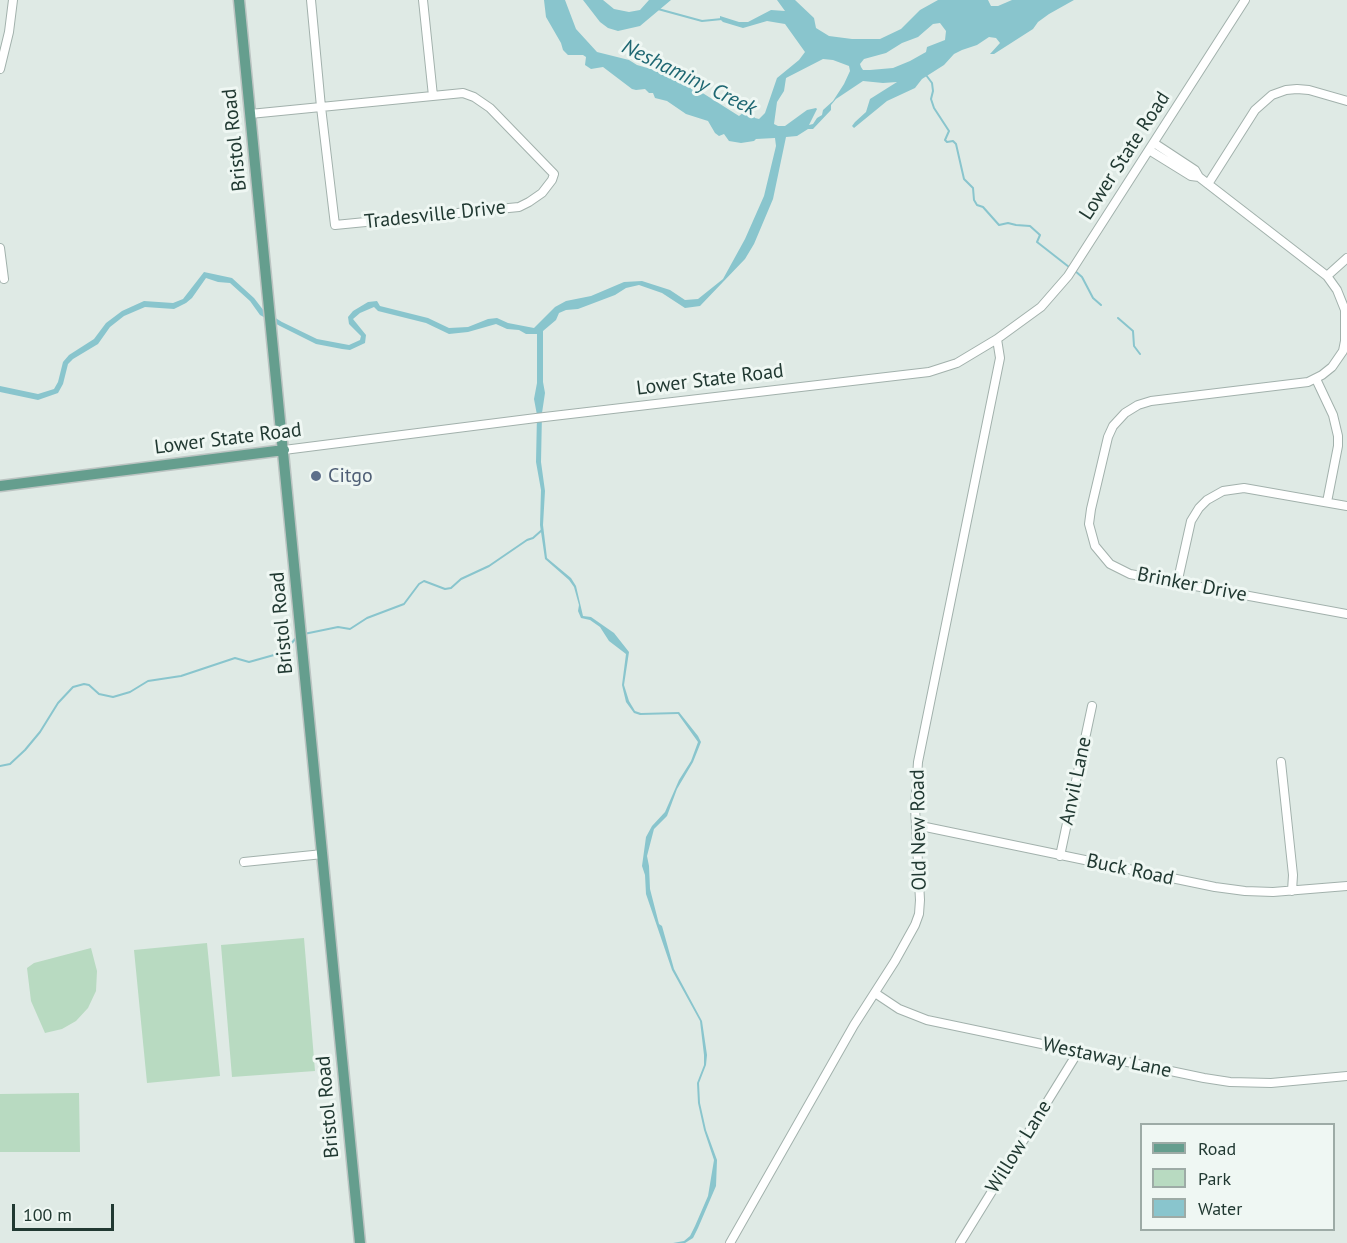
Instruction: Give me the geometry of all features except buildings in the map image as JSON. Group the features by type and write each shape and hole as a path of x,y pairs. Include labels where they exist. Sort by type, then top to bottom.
{"main road":[{"name":"Bristol Road","path":"239,0 360,1243"},
{"name":"Lower State Road","path":"0,486 284,450"}],"street":[{"path":"0,69 9,32 13,0"},
{"path":"311,0 321,107"},
{"path":"423,0 433,96"},
{"name":"Lower State Road","path":"284,450 929,372 967,359 1041,307 1068,276 1245,0"},
{"path":"1208,184 1255,110 1272,96 1286,90 1297,89 1309,90 1347,101"},
{"name":"Tradesville Drive","path":"250,114 462,93 474,97 490,108 554,174 542,192 519,207 335,225 321,107"},
{"path":"1152,146 1191,176 1199,177 1327,276 1342,300 1347,330 1343,351 1337,361 1316,379 1333,415 1338,436 1327,502"},
{"path":"0,248 4,279"},
{"path":"1327,276 1347,258"},
{"name":"Old New Road","path":"730,1243 829,1068 915,925 919,914 915,790 918,762 1000,358 997,339"},
{"name":"Brinker Drive","path":"1316,379 1300,384 1145,403 1125,412 1108,436 1090,516 1091,535 1095,546 1110,564 1123,572 1177,584 1347,614"},
{"path":"1177,584 1191,521 1199,508 1213,496 1231,489 1244,488 1347,506"},
{"name":"Anvil Lane","path":"1060,856 1092,706"},
{"path":"1281,762 1293,875 1292,891"},
{"name":"Buck Road","path":"916,825 1215,887 1245,891 1292,891 1347,886"},
{"path":"244,862 322,854"},
{"name":"Westaway Lane","path":"875,993 899,1009 927,1020 1230,1082 1277,1083 1347,1076"},
{"name":"Willow Lane","path":"960,1243 1078,1052"}],"green space":[{"path":"304,938 315,1071 232,1077 221,945"},
{"path":"207,943 220,1076 147,1083 134,950"},
{"path":"91,948 97,971 96,991 88,1008 76,1021 62,1029 45,1033 31,1001 27,968 34,963"},
{"path":"79,1093 80,1152 0,1152 0,1094"}],"water":[{"path":"544,0 565,0 576,29 597,52 629,60 671,78 682,80 739,116 749,111 759,119 765,113 777,78 805,52 785,24 767,21 743,28 723,22 720,16 739,22 748,22 771,10 785,11 777,0 795,0 814,18 816,28 829,36 880,39 901,29 920,10 938,0 988,0 991,6 998,6 1012,0 1074,0 1049,14 1033,29 994,54 990,54 1000,43 996,38 989,37 977,45 954,54 944,65 922,79 915,88 887,101 854,128 852,126 855,122 866,112 870,99 897,82 863,81 836,99 831,105 831,110 813,129 808,129 797,136 786,137 773,199 754,244 745,259 700,306 685,308 662,293 639,285 626,288 615,295 578,309 559,313 556,320 543,331 545,393 542,413 541,462 545,491 543,525 547,558 571,578 576,586 583,616 591,617 614,633 629,652 624,685 635,711 641,713 679,712 701,742 693,762 677,789 667,816 654,829 647,856 650,889 659,924 662,926 674,969 702,1021 707,1055 699,1083 700,1103 706,1130 717,1160 716,1186 693,1238 685,1243 673,1243 684,1241 690,1236 695,1226 708,1196 714,1160 698,1103 697,1083 704,1065 704,1055 700,1021 672,970 646,894 642,866 646,837 652,826 665,812 698,742 678,714 640,715 634,713 626,702 622,685 626,654 609,641 600,627 590,620 581,618 574,587 545,559 540,525 541,490 536,462 537,415 534,399 537,383 537,334 526,334 496,324 468,332 449,334 426,323 378,311 374,307 353,319 366,335 365,343 350,350 342,349 316,344 280,326 260,315 250,301 230,283 206,278 192,298 174,309 145,307 124,316 110,327 98,344 68,364 58,393 38,400 0,392 0,386 38,394 54,389 63,362 69,355 94,339 106,323 122,311 144,301 173,303 183,299 204,272 232,278 254,298 264,311 282,322 317,339 349,345 360,340 361,336 349,324 348,317 368,302 377,301 380,306 428,318 449,328 468,327 497,318 508,323 534,328 555,307 566,301 591,296 624,282 642,281 670,290 685,300 698,299 723,279 745,239 764,196 776,146 775,138 741,143 729,141 724,134 719,136 715,133 708,121 686,114 667,101 655,98 653,93 645,89 632,89 603,67 591,69 585,65 586,57 568,55 563,50 546,17","holes":["940,23 946,31 945,40 927,47 926,52 910,61 893,68 863,70 861,67 860,64 864,59 886,53 918,37 933,24","823,59 849,66 850,71 833,101 813,124 809,125 816,108 807,110 785,126 774,124 777,102 784,91 786,78"]},
{"path":"583,0 603,0 614,9 629,12 640,10 649,0 671,0 640,26 618,31 600,22"}],"waterway":[{"path":"658,9 702,21 722,19"},
{"path":"926,75 932,83 931,99 934,108 949,131 945,140 956,144 964,179 973,188 977,205 983,207 999,225 1008,223 1030,226 1040,235 1037,242 1069,267"},
{"path":"1074,270 1082,277 1093,298 1101,305"},
{"path":"1118,318 1133,331 1134,346 1140,354"},
{"path":"304,634 338,627 350,629 367,618 404,604 419,584 424,581 445,589 451,588 461,579 489,566 542,530"},
{"path":"0,766 10,764 25,750 40,732 58,703 73,687 89,685 99,694 113,697 130,692 148,681 181,676 235,658 249,662 274,655 285,651 296,638"}],"place":[{"name":"Citgo","path":"316,476"}],"water label":[{"name":"Neshaminy Creek","path":"689,78"}]}
